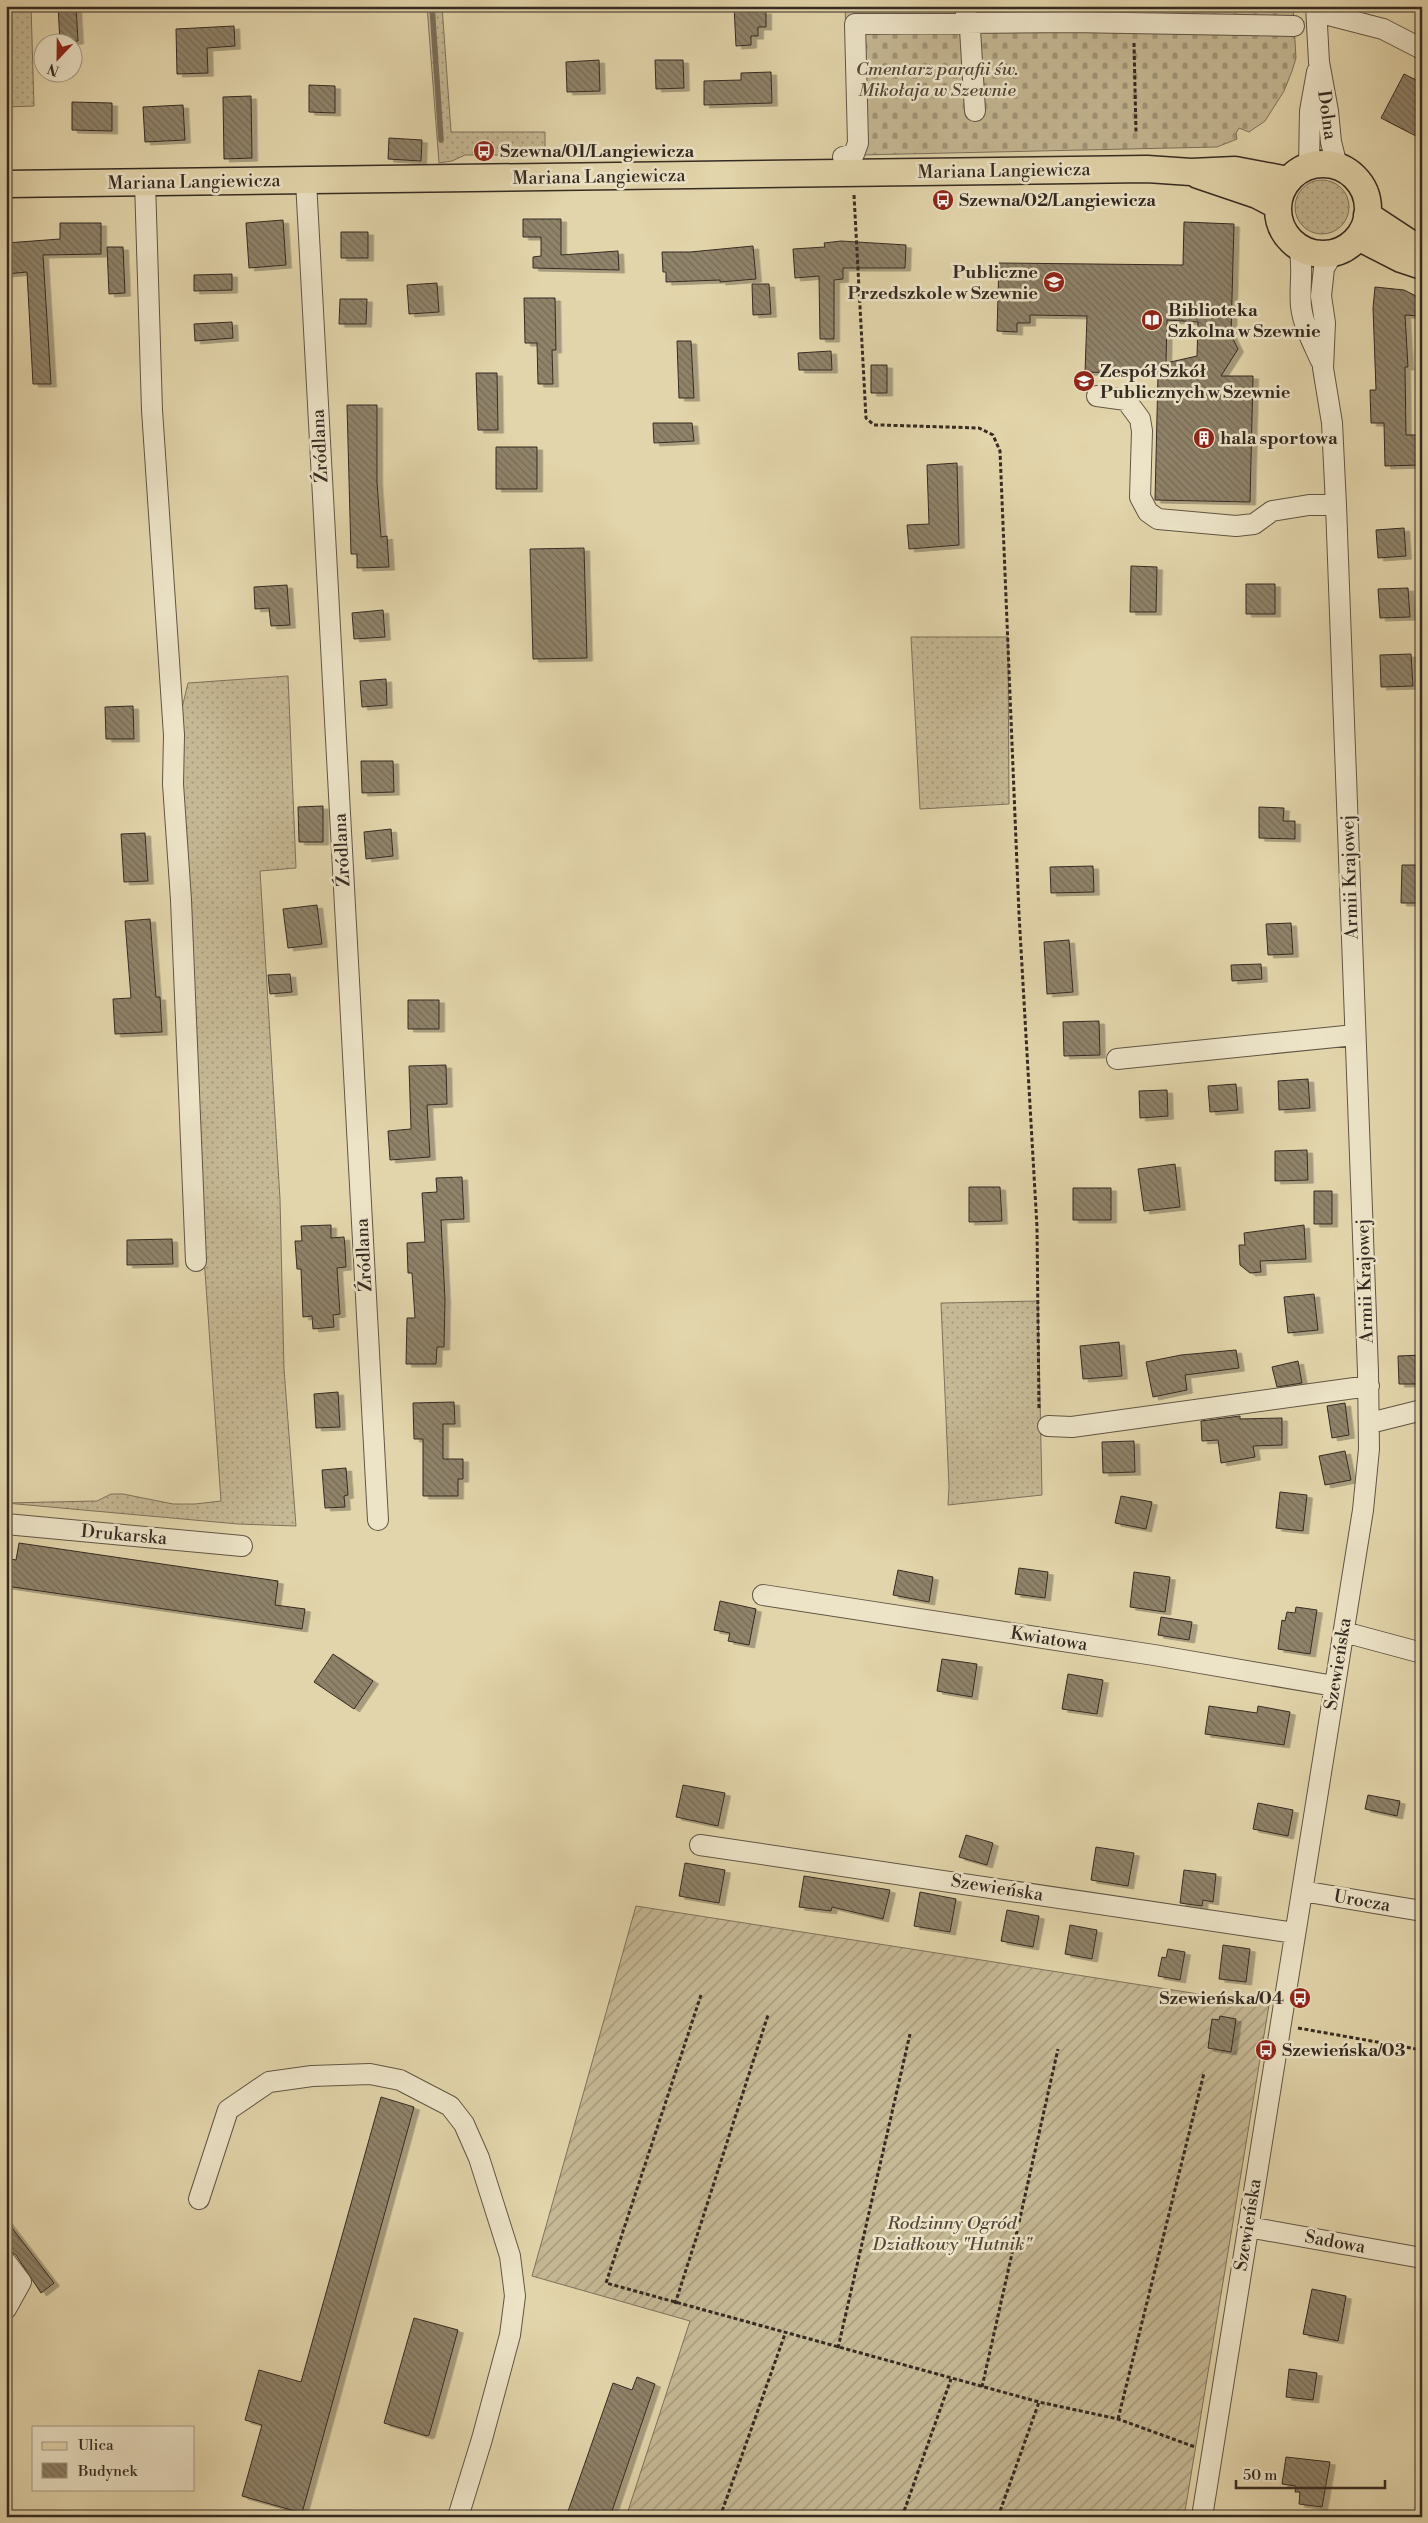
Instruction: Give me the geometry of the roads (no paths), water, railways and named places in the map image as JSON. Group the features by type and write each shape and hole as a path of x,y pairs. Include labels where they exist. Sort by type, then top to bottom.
{"main road":[{"path":"1323,164 1337,166 1351,174 1361,185 1367,200 1362,226 1347,247 1333,253 1322,254 1299,247 1283,229 1278,206 1281,192 1299,173 1323,164"},
{"name":"Mariana Langiewicza","path":"6,184 306,181 848,165 1147,169 1191,172 1235,170 1299,173"},
{"name":"Mariana Langiewicza","path":"1191,172 1257,195 1278,206"},
{"path":"1362,226 1422,251"},
{"path":"1362,226 1401,259 1422,266"}],"street":[{"path":"1317,9 1383,29 1422,49"},
{"name":"Dolna","path":"1317,9 1319,62 1328,111 1331,142 1337,166"},
{"path":"966,14 970,29 975,111"},
{"path":"848,165 858,143 855,24 966,14 1070,14 1133,24 1235,16 1294,26"},
{"name":"Dolna","path":"1299,173 1319,62"},
{"name":"Źródlana","path":"306,181 378,1520"},
{"path":"145,182 150,374 174,735 173,784 181,900 196,1260"},
{"name":"Armii Krajowej","path":"1299,247 1302,265 1301,309 1306,327 1323,368"},
{"name":"Armii Krajowej","path":"1333,253 1326,261 1321,283 1324,323 1323,368 1332,423 1336,505 1370,1423"},
{"path":"1097,396 1126,400 1140,419 1140,496 1148,512 1158,519 1236,526 1254,524 1272,511 1309,505 1336,505"},
{"path":"1117,1059 1356,1035"},
{"path":"1048,1426 1072,1427 1369,1386"},
{"path":"1370,1423 1422,1410"},
{"name":"Szewieńska","path":"1202,2517 1366,1490 1370,1423"},
{"name":"Drukarska","path":"6,1524 242,1546"},
{"name":"Kwiatowa","path":"763,1595 1154,1655 1334,1686"},
{"path":"1344,1632 1422,1653"},
{"name":"Szewieńska","path":"700,1845 1295,1933"},
{"name":"Urocza","path":"1302,1890 1422,1911"},
{"path":"199,2199 228,2110 269,2082 312,2076 370,2074 400,2080 450,2106 464,2124 478,2158 510,2256 515,2296 505,2354 458,2517"},
{"name":"Sadowa","path":"1248,2227 1422,2258"},
{"path":"6,2262 21,2282 6,2309"}],"waterway":[{"path":"432,6 441,140"}],"place":[{"name":"Szewna/01/Langiewicza","path":"484,151"},
{"name":"Szewna/02/Langiewicza","path":"943,200"},
{"name":"Publiczne Przedszkole w Szewnie","path":"1054,282"},
{"name":"Biblioteka Szkolna w Szewnie","path":"1152,320"},
{"name":"Zespół Szkół Publicznych w Szewnie","path":"1084,381"},
{"name":"hala sportowa","path":"1204,438"},
{"name":"Szewieńska/04","path":"1300,1998"},
{"name":"Szewieńska/03","path":"1266,2050"}],"park label":[{"name":"Cmentarz parafii św. Mikołaja w Szewnie","path":"937,79"},
{"name":"Rodzinny Ogród Działkowy \"Hutnik\"","path":"952,2233"}]}
